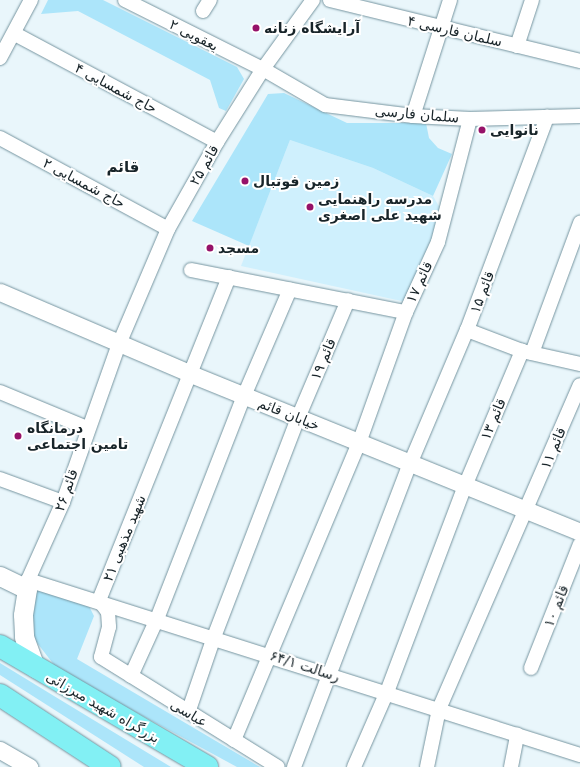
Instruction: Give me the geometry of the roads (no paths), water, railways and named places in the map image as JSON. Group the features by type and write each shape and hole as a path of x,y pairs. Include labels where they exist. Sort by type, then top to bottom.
{"highway":[{"name":"بزرگراه شهید میرزائی","path":"0,646 35,668 207,767"},
{"path":"0,695 110,767"}],"main road":[{"path":"0,576 28,585 23,615 24,637 35,668"}],"street":[{"path":"0,58 15,34 31,0"},
{"name":"یعقوبی ۲","path":"125,0 140,3 263,69"},
{"name":"قائم ۲۵","path":"119,344 168,229 217,142 263,69 313,0"},
{"name":"سلمان فارسی ۴","path":"330,0 441,29 580,61"},
{"path":"413,116 450,0"},
{"path":"517,46 532,0"},
{"name":"حاج شمسایی ۴","path":"15,34 217,142"},
{"name":"سلمان فارسی","path":"263,69 325,105 413,116 470,119 580,116"},
{"name":"قائم ۱۵","path":"294,767 410,464 467,330 547,117"},
{"name":"قائم ۱۷","path":"234,740 271,656 359,443 406,312 438,242 470,119"},
{"name":"حاج شمسایی ۲","path":"0,138 168,229"},
{"name":"قائم ۱۳","path":"354,767 387,692 465,486 527,352 580,223"},
{"path":"191,270 406,312"},
{"name":"شهید مذهبی ۲۱","path":"99,600 229,277"},
{"path":"131,676 157,619 244,396 290,289"},
{"name":"خیابان قائم","path":"0,292 244,396 580,532"},
{"name":"قائم ۱۹","path":"190,707 214,637 298,418 348,300"},
{"path":"467,330 527,352 580,364"},
{"name":"قائم ۲۶","path":"28,585 63,502 87,428 119,344"},
{"name":"قائم ۱۱","path":"427,767 438,709 482,608 527,511 580,385"},
{"path":"0,392 87,428"},
{"path":"0,479 63,502"},
{"name":"قائم ۱۰","path":"531,668 580,544"},
{"name":"رسالت ۶۴/۱","path":"28,585 99,600 580,755"},
{"name":"عباسی","path":"99,600 108,612 109,627 101,657 278,767"},
{"path":"511,767 517,735"},
{"path":"0,750 29,767"}],"place":[{"name":"آرایشگاه زنانه","path":"256,28"},
{"name":"نانوایی","path":"482,130"},
{"name":"زمین فوتبال","path":"245,181"},
{"name":"مدرسه راهنمایی شهید علی اصغری","path":"310,207"},
{"name":"مسجد","path":"210,248"},
{"name":"درمانگاه تامین اجتماعی","path":"18,436"}],"district":[{"name":"قائم","path":"123,168"}]}
